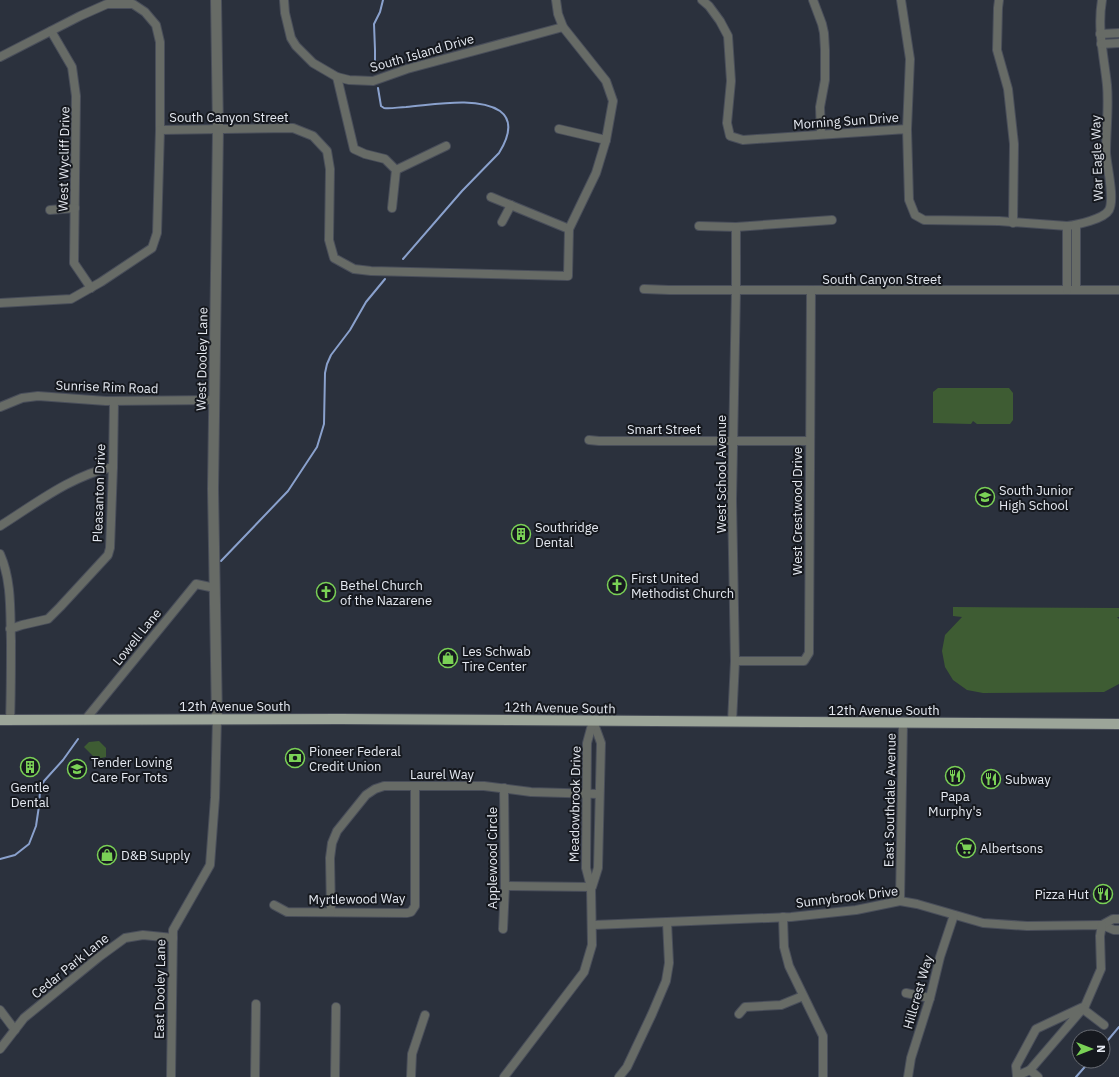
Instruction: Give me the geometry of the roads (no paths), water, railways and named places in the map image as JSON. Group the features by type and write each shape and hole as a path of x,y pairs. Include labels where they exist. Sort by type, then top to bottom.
{"main road":[{"name":"12th Avenue South","path":"5,721 217,719 1119,724"}],"street":[{"name":"West Dooley Lane","path":"216,0 218,129 213,489 217,719"},
{"name":"South Island Drive","path":"284,0 285,13 292,38 296,46 313,63 337,77 349,80 373,81 407,69 563,27"},
{"path":"491,197 569,229 596,173 606,140 613,101 606,81 563,27 558,14 556,0"},
{"name":"Morning Sun Drive","path":"702,0 709,6 720,21 728,36 731,81 727,123 730,136 743,140 907,129 909,200 915,215 924,220 999,221 1067,226 1076,225"},
{"path":"813,0 822,24 825,39 825,80 820,107 821,134"},
{"path":"901,0 910,59 907,129"},
{"path":"999,0 997,50 1008,89 1014,144 1013,223"},
{"name":"War Eagle Way","path":"1076,225 1102,216 1108,212 1111,199 1106,154 1107,87 1100,34 1102,0"},
{"path":"0,57 106,4 133,4 145,12 156,24 160,42 160,130"},
{"name":"West Wycliff Drive","path":"51,31 72,68 76,96 74,263 92,288"},
{"path":"1100,34 1119,33"},
{"path":"1101,44 1119,43"},
{"path":"337,77 354,149 365,154 385,159 396,170"},
{"name":"South Canyon Street","path":"0,303 71,299 102,282 152,248 157,233 160,130 293,128 313,136 327,151 330,169 329,240 334,258 354,269 371,271 568,276 569,229"},
{"path":"559,129 606,140"},
{"path":"396,170 446,146"},
{"path":"392,208 396,170"},
{"path":"502,222 511,206"},
{"path":"50,210 75,208"},
{"path":"699,226 736,227 832,220"},
{"path":"1076,225 1076,290"},
{"path":"1067,226 1067,290"},
{"name":"West School Avenue","path":"732,722 735,661 732,500 736,227"},
{"name":"South Canyon Street","path":"644,288 669,290 1119,290"},
{"name":"West Crestwood Drive","path":"735,661 804,662 809,653 811,290"},
{"name":"Sunrise Rim Road","path":"0,407 22,398 38,396 114,401 214,400"},
{"name":"Pleasanton Drive","path":"10,629 48,619 60,608 108,555 110,548 114,401"},
{"name":"Smart Street","path":"589,440 810,441"},
{"path":"0,526 73,480 98,470 113,467"},
{"path":"0,554 6,571 10,595 11,696 5,721"},
{"name":"Lowell Lane","path":"85,720 196,584 215,588"},
{"name":"East Dooley Lane","path":"171,1077 173,930 210,866 215,798 217,719"},
{"name":"Meadowbrook Drive","path":"504,1077 584,972 589,958 592,945 593,925 591,887 586,868 587,743 593,721"},
{"name":"Meadowbrook Drive","path":"591,887 598,868 601,743 593,721"},
{"name":"East Southdale Avenue","path":"900,901 903,723"},
{"name":"Laurel Way","path":"331,912 330,858 332,843 337,831 366,795 384,786 484,786 531,792 599,794"},
{"name":"Myrtlewood Way","path":"274,905 288,912 411,912 415,906 415,786"},
{"name":"Applewood Circle","path":"503,928 505,886 504,788"},
{"path":"505,886 591,887"},
{"name":"Sunnybrook Drive","path":"593,925 783,917 856,910 900,901 983,923 1026,926 1102,925 1114,930 1119,930"},
{"name":"Hillcrest Way","path":"908,1077 911,1058 954,915"},
{"path":"783,917 786,959 823,1036 823,1077"},
{"name":"Sunnybrook Drive","path":"1102,925 1113,919 1119,919"},
{"path":"619,1077 627,1067 666,981 669,963 667,922"},
{"path":"1084,1007 1036,1029 1016,1066 1017,1076 1030,1070 1084,1007 1101,969 1100,936 1102,925"},
{"name":"Cedar Park Lane","path":"0,1049 24,1018 124,938 143,935 173,938"},
{"path":"906,993 930,998"},
{"path":"739,1014 745,1008 781,1005 803,996"},
{"path":"255,1077 256,1004"},
{"path":"335,1077 336,1007"},
{"path":"1084,1007 1104,1024"},
{"path":"0,1010 15,1030"},
{"path":"411,1077 412,1054 425,1015"},
{"path":"1030,1070 1038,1077"}],"waterway":[{"path":"375,70 374,24 380,12 383,0"},
{"path":"378,88 381,106 384,108 442,103 479,104 490,106 500,111 505,115 508,126 507,137 499,153 462,191 403,259"},
{"path":"221,561 288,491 317,447 324,424 325,373 327,364 331,355 350,330 366,302 385,279"},
{"path":"0,859 15,855 29,844 36,826 40,791 44,781 63,760 78,739"},
{"path":"1111,1036 1119,1027"},
{"path":"1076,1077 1083,1069"}],"place":[{"name":"South Junior High School","path":"985,497"},
{"name":"Southridge Dental","path":"521,534"},
{"name":"First United Methodist Church","path":"617,585"},
{"name":"Bethel Church of the Nazarene","path":"326,592"},
{"name":"Les Schwab Tire Center","path":"448,658"},
{"name":"Pioneer Federal Credit Union","path":"295,758"},
{"name":"Gentle Dental","path":"30,767"},
{"name":"Tender Loving Care For Tots","path":"77,769"},
{"name":"Papa Murphy's","path":"955,776"},
{"name":"Subway","path":"991,779"},
{"name":"Albertsons","path":"966,848"},
{"name":"D&B Supply","path":"107,855"},
{"name":"Pizza Hut","path":"1103,894"}]}
